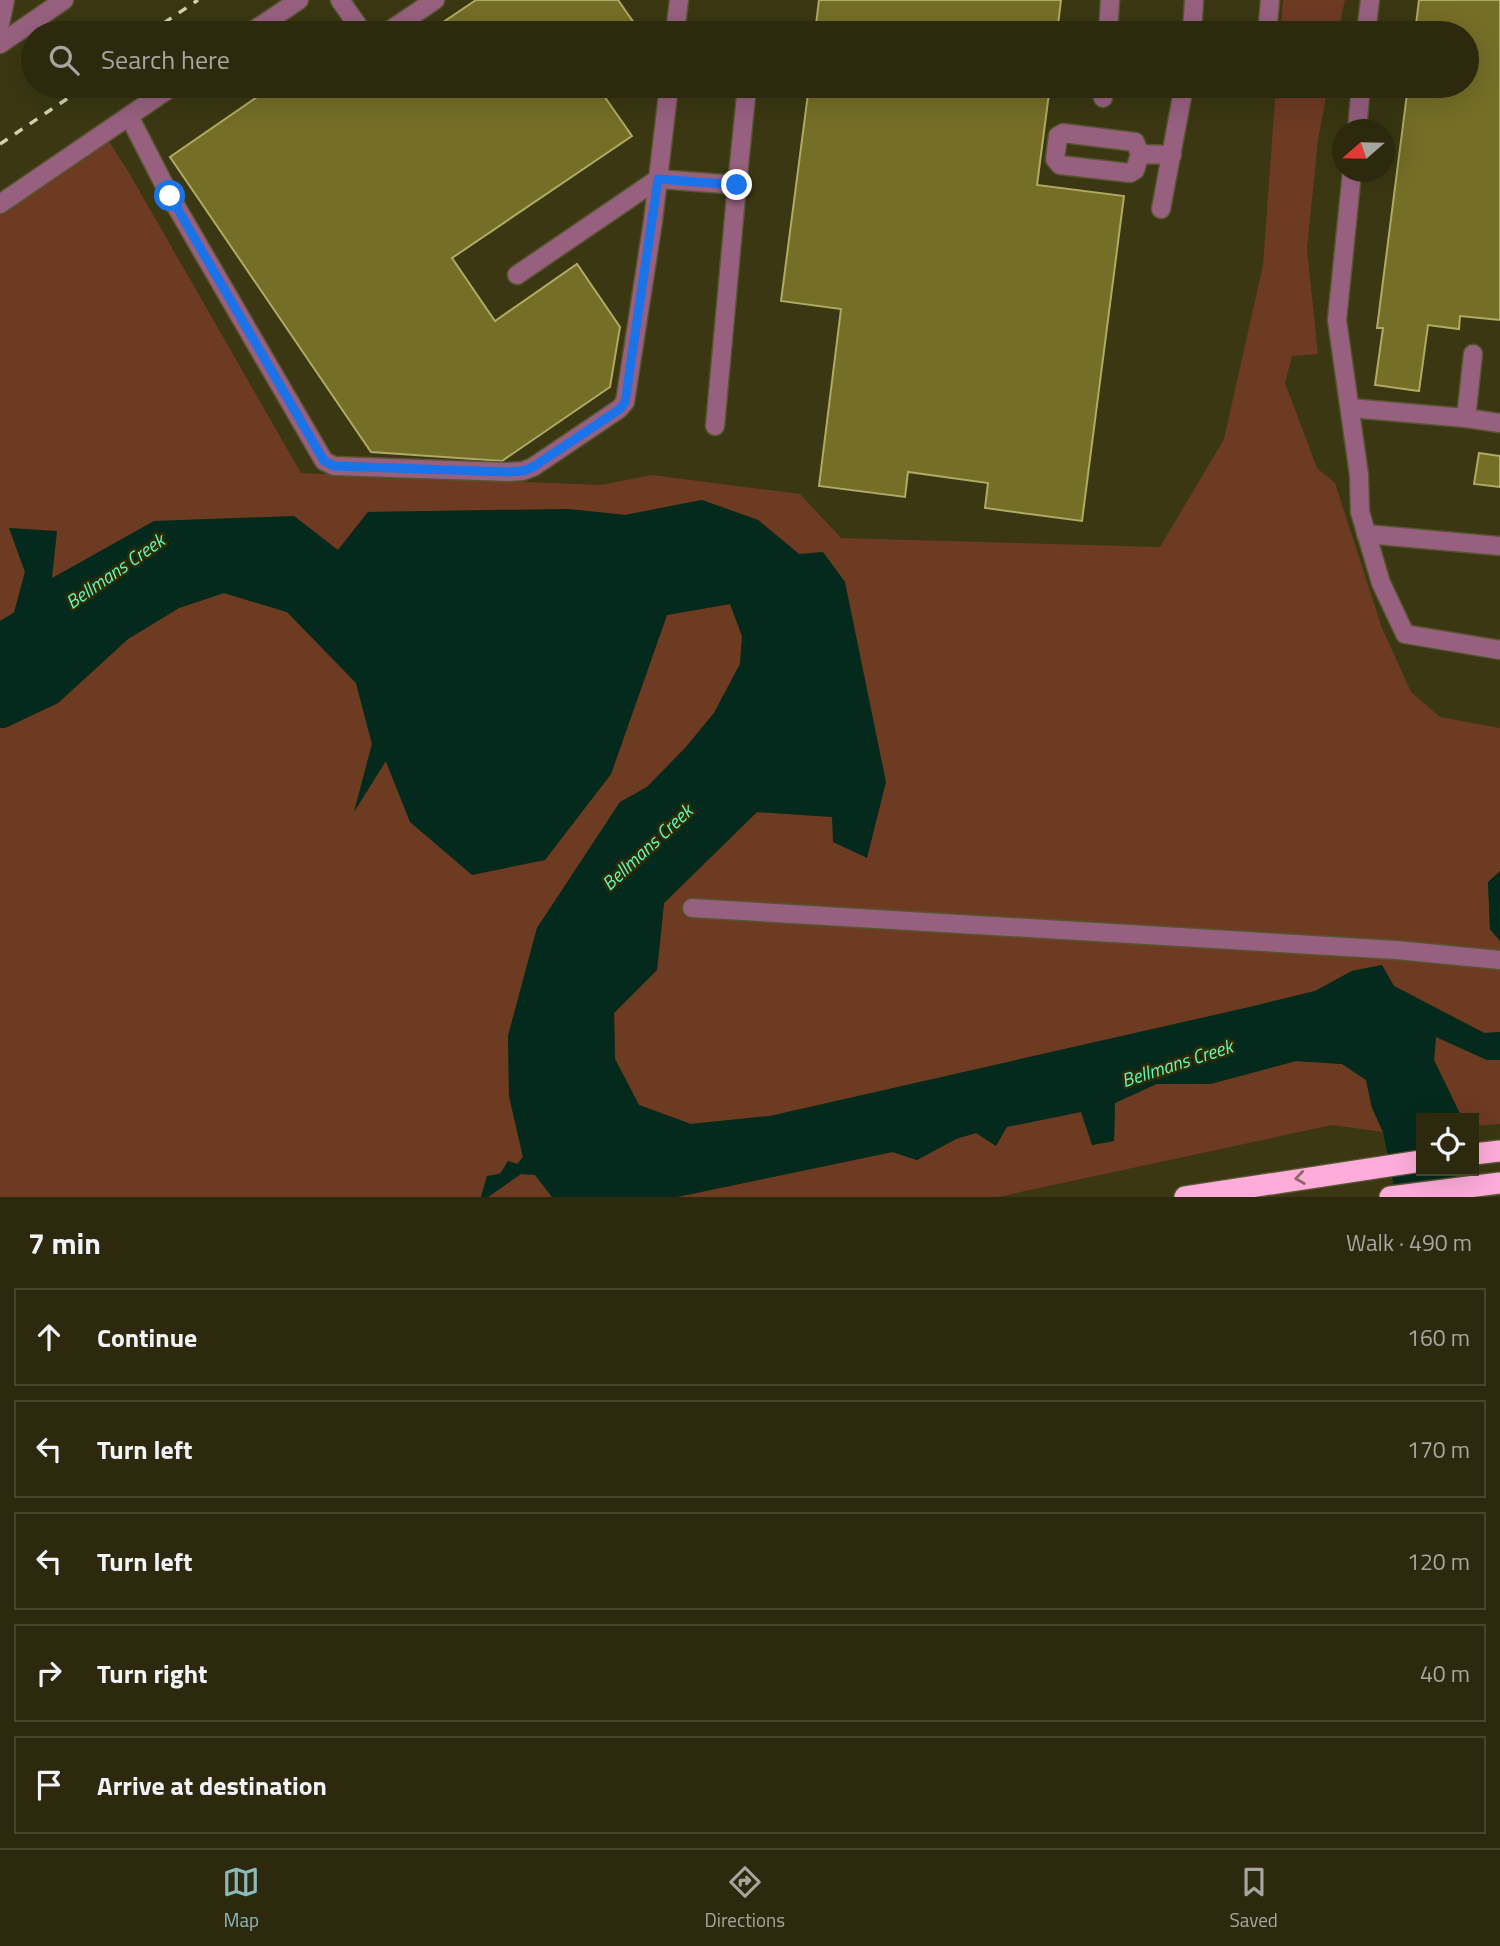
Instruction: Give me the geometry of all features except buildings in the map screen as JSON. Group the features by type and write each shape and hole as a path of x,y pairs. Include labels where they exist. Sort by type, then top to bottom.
{"highway":[{"path":"1185,1197 1416,1162"},
{"path":"1390,1197 1495,1184"}],"lane":[{"path":"1,35 5,0"},
{"path":"23,21 43,8 64,0"},
{"path":"268,21 299,0"},
{"path":"340,0 355,21"},
{"path":"404,21 435,0"},
{"path":"676,21 679,0"},
{"path":"1109,21 1110,0"},
{"path":"1193,21 1195,0"},
{"path":"1268,21 1270,0"},
{"path":"1367,21 1370,0"},
{"path":"1,35 21,22"},
{"path":"0,204 155,98"},
{"path":"128,116 170,196 324,461 334,466 523,471 620,409 625,402 658,179 667,98"},
{"path":"715,426 746,98"},
{"path":"1161,209 1182,98"},
{"path":"1358,119 1360,98"},
{"path":"1140,154 1172,155"},
{"path":"517,275 658,179 737,185"},
{"path":"1351,182 1337,320 1359,474 1360,512 1381,583 1405,634 1500,650"},
{"path":"1465,418 1473,354"},
{"path":"1350,408 1500,423"},
{"path":"1366,534 1500,546"},
{"path":"692,908 1370,948 1500,960"}],"shaded area":[{"path":"1283,0 1345,0 1341,21 1281,21"},
{"path":"1275,98 1326,98 1318,140 1307,249 1318,354 1292,356 1285,383 1317,468 1335,483 1382,628 1411,692 1440,717 1500,728 1500,871 1488,882 1490,929 1500,941 1500,1032 1485,1033 1394,986 1381,965 1352,971 1315,991 1254,1006 770,1116 691,1124 639,1105 615,1059 614,1013 657,970 664,903 757,812 832,817 867,858 799,554 758,520 702,500 625,515 568,509 368,512 338,550 86,561 52,579 10,528 25,572 14,612 0,621 0,210 106,137 301,473 601,485 652,475 800,494 841,538 1160,547 1224,439 1263,265"},
{"path":"224,593 287,612 356,683 372,744 355,809 385,760 410,822 545,860 611,774 667,615 730,604 742,636 740,664 714,713 647,787 620,802 537,928 508,1036 509,1096 523,1157 507,1170 487,1176 481,1197 0,1197 0,728 58,703 128,639 179,608"},
{"path":"1436,1037 1487,1060 1500,1060 1500,1124 1479,1126 1479,1113 1460,1113 1434,1060"},
{"path":"1296,1061 1342,1064 1366,1080 1372,1108 1383,1132 1332,1125 998,1197 677,1197 893,1152 917,1160 956,1139 976,1132 1082,1111 1092,1145 1114,1141 1115,1103 1157,1084 1210,1084"},
{"path":"521,1174 535,1175 552,1197 488,1197"}],"water":[{"name":"Bellmans Creek","path":"702,500 758,520 799,554 823,552 845,582 886,782 867,858 833,842 832,817 757,812 664,903 657,970 614,1013 615,1059 639,1105 691,1124 770,1116 1315,991 1352,971 1382,965 1394,986 1484,1033 1500,1032 1500,1060 1487,1060 1436,1037 1434,1060 1460,1113 1416,1113 1416,1176 1478,1176 1483,1197 1396,1197 1383,1132 1372,1108 1366,1080 1342,1064 1296,1061 1210,1084 1156,1084 1115,1103 1114,1141 1092,1145 1081,1112 1007,1127 996,1146 976,1133 956,1139 917,1160 892,1152 677,1197 552,1197 535,1175 521,1174 488,1197 481,1197 487,1176 500,1174 508,1161 518,1164 523,1157 509,1096 508,1036 537,928 620,802 647,787 714,713 740,664 742,636 730,604 667,615 611,774 545,860 472,875 410,822 386,761 354,812 372,744 356,683 287,612 224,593 179,608 128,639 58,703 0,728 0,621 14,613 25,572 9,528 57,531 52,578 154,521 294,516 338,550 368,512 568,509 625,515"},
{"path":"1500,871 1500,941 1490,929 1488,882"}],"railway":[{"path":"167,21 198,0"},
{"path":"0,144 68,98"}],"route":[{"path":"170,196 324,461 334,466 508,472 533,467 620,409 625,402 658,179 737,185"}]}
